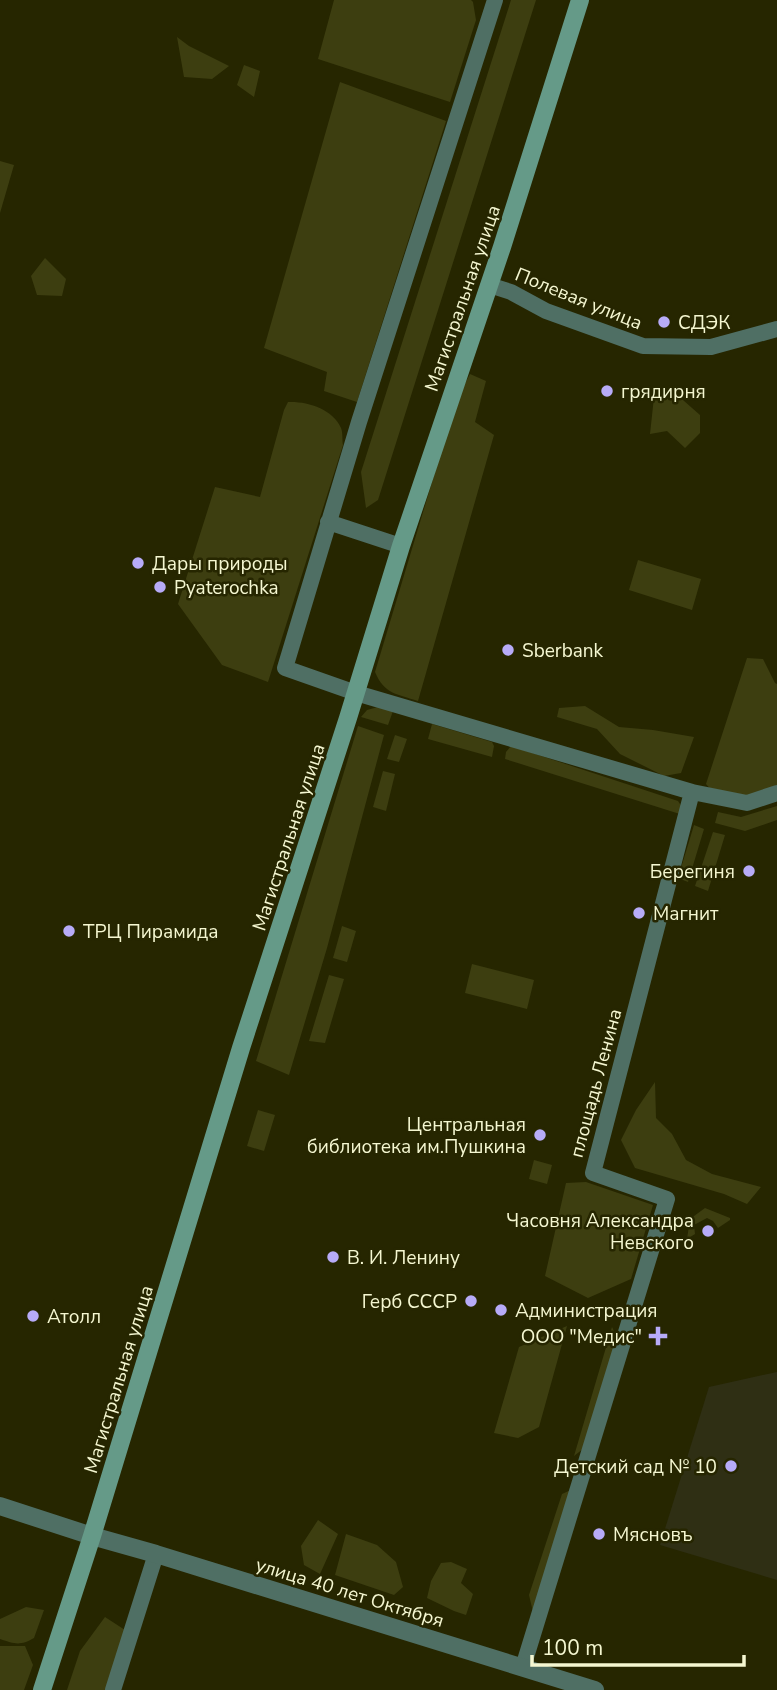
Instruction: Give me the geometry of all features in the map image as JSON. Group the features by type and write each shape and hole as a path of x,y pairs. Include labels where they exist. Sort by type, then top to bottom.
{"main road":[{"name":"Магистральная улица","path":"42,1690 92,1536 237,1061 580,0"}],"street":[{"path":"495,0 359,422 285,668 356,693 692,792 747,803 777,793"},
{"name":"Полевая улица","path":"489,285 511,292 556,315 643,346 711,347 777,329"},
{"path":"328,522 401,547"},
{"name":"площадь Ленина","path":"523,1667 667,1199 593,1173 692,792"},
{"name":"улица 40 лет Октября","path":"0,1506 596,1690"},
{"path":"113,1690 156,1554"}],"shaded area":[{"path":"334,0 471,0 476,20 450,102 318,59"},
{"path":"511,0 536,0 378,500 366,508 361,472"},
{"path":"177,37 229,66 212,79 184,77"},
{"path":"244,65 260,71 254,97 237,85"},
{"path":"340,82 446,121 357,402 324,391 327,372 264,348"},
{"path":"0,161 14,165 0,213"},
{"path":"45,258 66,279 62,296 37,295 31,276"},
{"path":"470,374 486,381 475,422 494,435 418,701 387,689 375,672 457,399"},
{"path":"675,393 700,415 700,433 685,448 667,431 650,434 654,397"},
{"path":"288,402 303,403 326,411 341,428 343,445 268,682 222,665 178,604 215,487 260,497"},
{"path":"638,560 701,579 692,610 629,590"},
{"path":"747,658 763,659 777,684 777,787 745,798 712,791 706,784"},
{"path":"585,706 619,727 694,737 681,773 664,776 620,754 597,729 557,717 559,708"},
{"path":"378,707 393,711 388,725 361,717 367,710"},
{"path":"432,724 492,742 492,757 428,739"},
{"path":"358,726 384,735 327,948 289,1075 256,1061"},
{"path":"395,735 407,739 399,762 387,759"},
{"path":"511,746 678,801 683,815 505,759"},
{"path":"383,771 395,774 386,811 373,807"},
{"path":"777,806 777,820 745,831 715,823 718,812 741,817"},
{"path":"694,825 704,829 688,882 678,878"},
{"path":"713,832 725,835 708,891 695,886"},
{"path":"342,926 356,931 347,962 333,958"},
{"path":"472,964 534,980 527,1009 465,993"},
{"path":"329,975 344,979 325,1043 309,1041"},
{"path":"655,1082 656,1118 672,1134 686,1160 712,1174 761,1187 747,1204 724,1194 635,1168 621,1140 636,1110"},
{"path":"258,1110 275,1115 264,1151 247,1146"},
{"path":"534,1160 552,1165 547,1184 529,1179"},
{"path":"586,1182 653,1205 631,1279 588,1298 545,1276 566,1183"},
{"path":"705,1208 730,1220 718,1228 707,1218 694,1225 695,1234 687,1239 690,1219"},
{"path":"567,1326 539,1427 518,1438 494,1433 519,1347"},
{"path":"612,1327 618,1340 588,1445 574,1456"},
{"name":"Детский сад № 10","path":"777,1372 777,1580 660,1545 709,1387"},
{"path":"573,1489 533,1612 529,1595 562,1494"},
{"path":"318,1520 338,1534 320,1574 304,1565 301,1546"},
{"path":"346,1534 377,1545 396,1562 403,1587 394,1595 335,1575"},
{"path":"451,1562 467,1569 461,1583 473,1594 466,1615 427,1598 431,1581 441,1563"},
{"path":"26,1607 44,1610 34,1638 17,1643 0,1639 0,1619"},
{"path":"105,1617 125,1630 107,1690 67,1690 80,1651"},
{"path":"0,1646 25,1646 33,1665 24,1690 0,1690"}],"place":[{"name":"СДЭК","path":"664,322"},
{"name":"грядирня","path":"607,391"},
{"name":"Дары природы","path":"138,563"},
{"name":"Pyaterochka","path":"160,587"},
{"name":"Sberbank","path":"508,650"},
{"name":"Берегиня","path":"749,871"},
{"name":"Магнит","path":"639,913"},
{"name":"ТРЦ Пирамида","path":"69,931"},
{"name":"Центральная библиотека им.Пушкина","path":"540,1135"},
{"name":"Часовня Александра Невского","path":"708,1231"},
{"name":"В. И. Ленину","path":"333,1257"},
{"name":"Герб СССР","path":"471,1301"},
{"name":"Администрация","path":"501,1310"},
{"name":"Атолл","path":"33,1316"},
{"name":"ООО \"Медис\"","path":"658,1336"},
{"name":"Детский сад № 10","path":"731,1466"},
{"name":"Мясновъ","path":"599,1534"}]}
